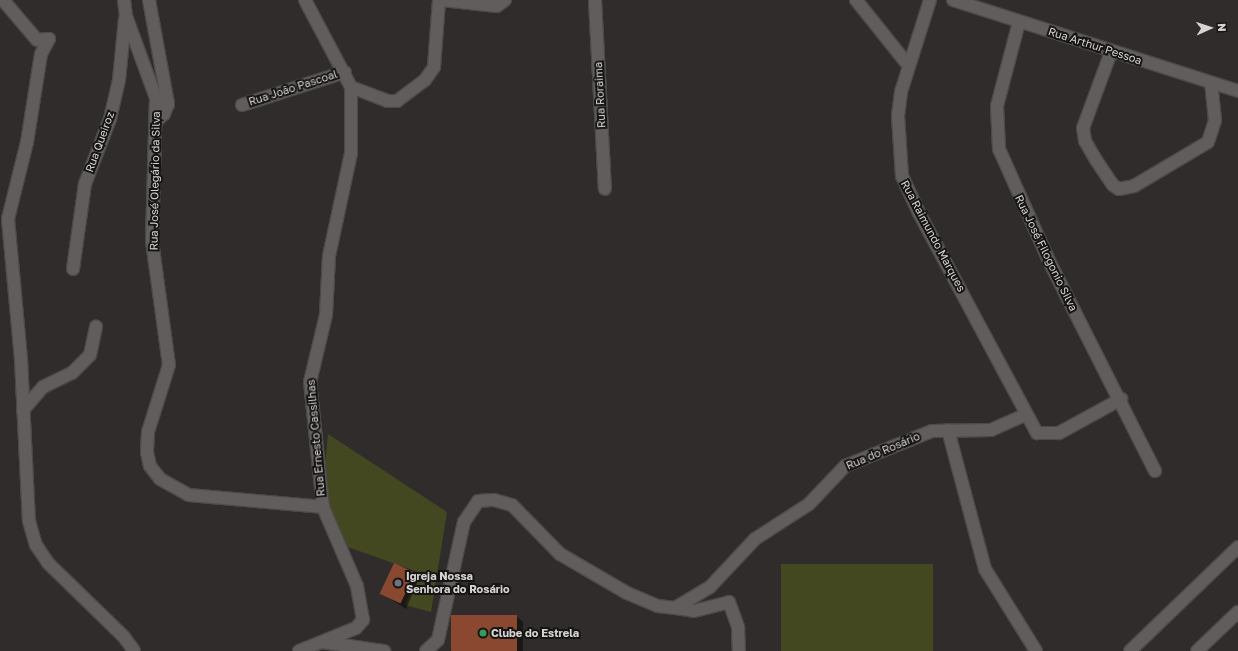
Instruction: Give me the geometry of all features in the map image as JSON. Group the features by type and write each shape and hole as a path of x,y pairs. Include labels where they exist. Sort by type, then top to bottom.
{"street":[{"path":"3,0 37,40 49,39 41,54 27,142 8,219 23,410 29,521 36,545 48,563 124,636 134,651"},
{"name":"Rua José Olegário da Silva","path":"124,0 126,16 153,86 157,120 152,241 169,365 148,432 146,452 150,466 160,479 189,495 323,507"},
{"path":"149,0 168,104 164,114 157,120"},
{"name":"Rua Ernesto Cassilhas","path":"299,651 356,628 363,620 357,586 323,507 315,452 311,367 324,329 326,272 351,153 351,87 345,72 305,0"},
{"path":"351,87 386,101 397,101 425,80 434,67 439,0"},
{"path":"442,0 497,6 505,0"},
{"name":"Rua Roraima","path":"594,0 605,190"},
{"path":"856,0 908,64"},
{"name":"Rua Raimundo Marques","path":"930,0 908,64 898,116 902,176 1024,415"},
{"name":"Rua Arthur Pessoa","path":"952,0 1111,52 1238,91"},
{"name":"Rua Queiroz","path":"73,269 85,184 110,119 119,80 126,16"},
{"name":"Rua José Filogonio Silva","path":"1019,22 997,106 999,149 1050,263 1121,399 1155,471"},
{"path":"1111,52 1083,128 1085,141 1096,160 1113,185 1119,189 1134,186 1208,142 1215,120 1211,83"},
{"name":"Rua João Pascoal","path":"242,104 345,72"},
{"path":"23,410 43,387 72,373 90,355 96,327"},
{"path":"1024,415 1037,433 1050,436 1121,399"},
{"name":"Rua do Rosário","path":"675,608 710,587 755,539 809,504 845,466 932,431 991,430 1024,415"},
{"path":"948,430 985,569 1036,651"},
{"path":"426,651 438,640 464,522 478,501 494,500 512,505 560,554 626,593 658,606 694,611 729,602 738,627 739,651"},
{"path":"1130,651 1139,647 1238,547"},
{"path":"1197,651 1238,612"},
{"path":"320,642 384,651"}],"green space":[{"path":"328,434 447,512 431,612 405,605 418,572 345,546 322,497"},
{"path":"781,564 933,564 933,651 781,651"}],"building":[{"name":"Igreja Nossa Senhora do Rosário","path":"394,563 415,573 400,604 380,594"},
{"name":"Clube do Estrela","path":"451,615 517,615 517,651 451,651"}],"place":[{"name":"Igreja Nossa Senhora do Rosário","path":"398,583"},
{"name":"Clube do Estrela","path":"483,633"}]}
